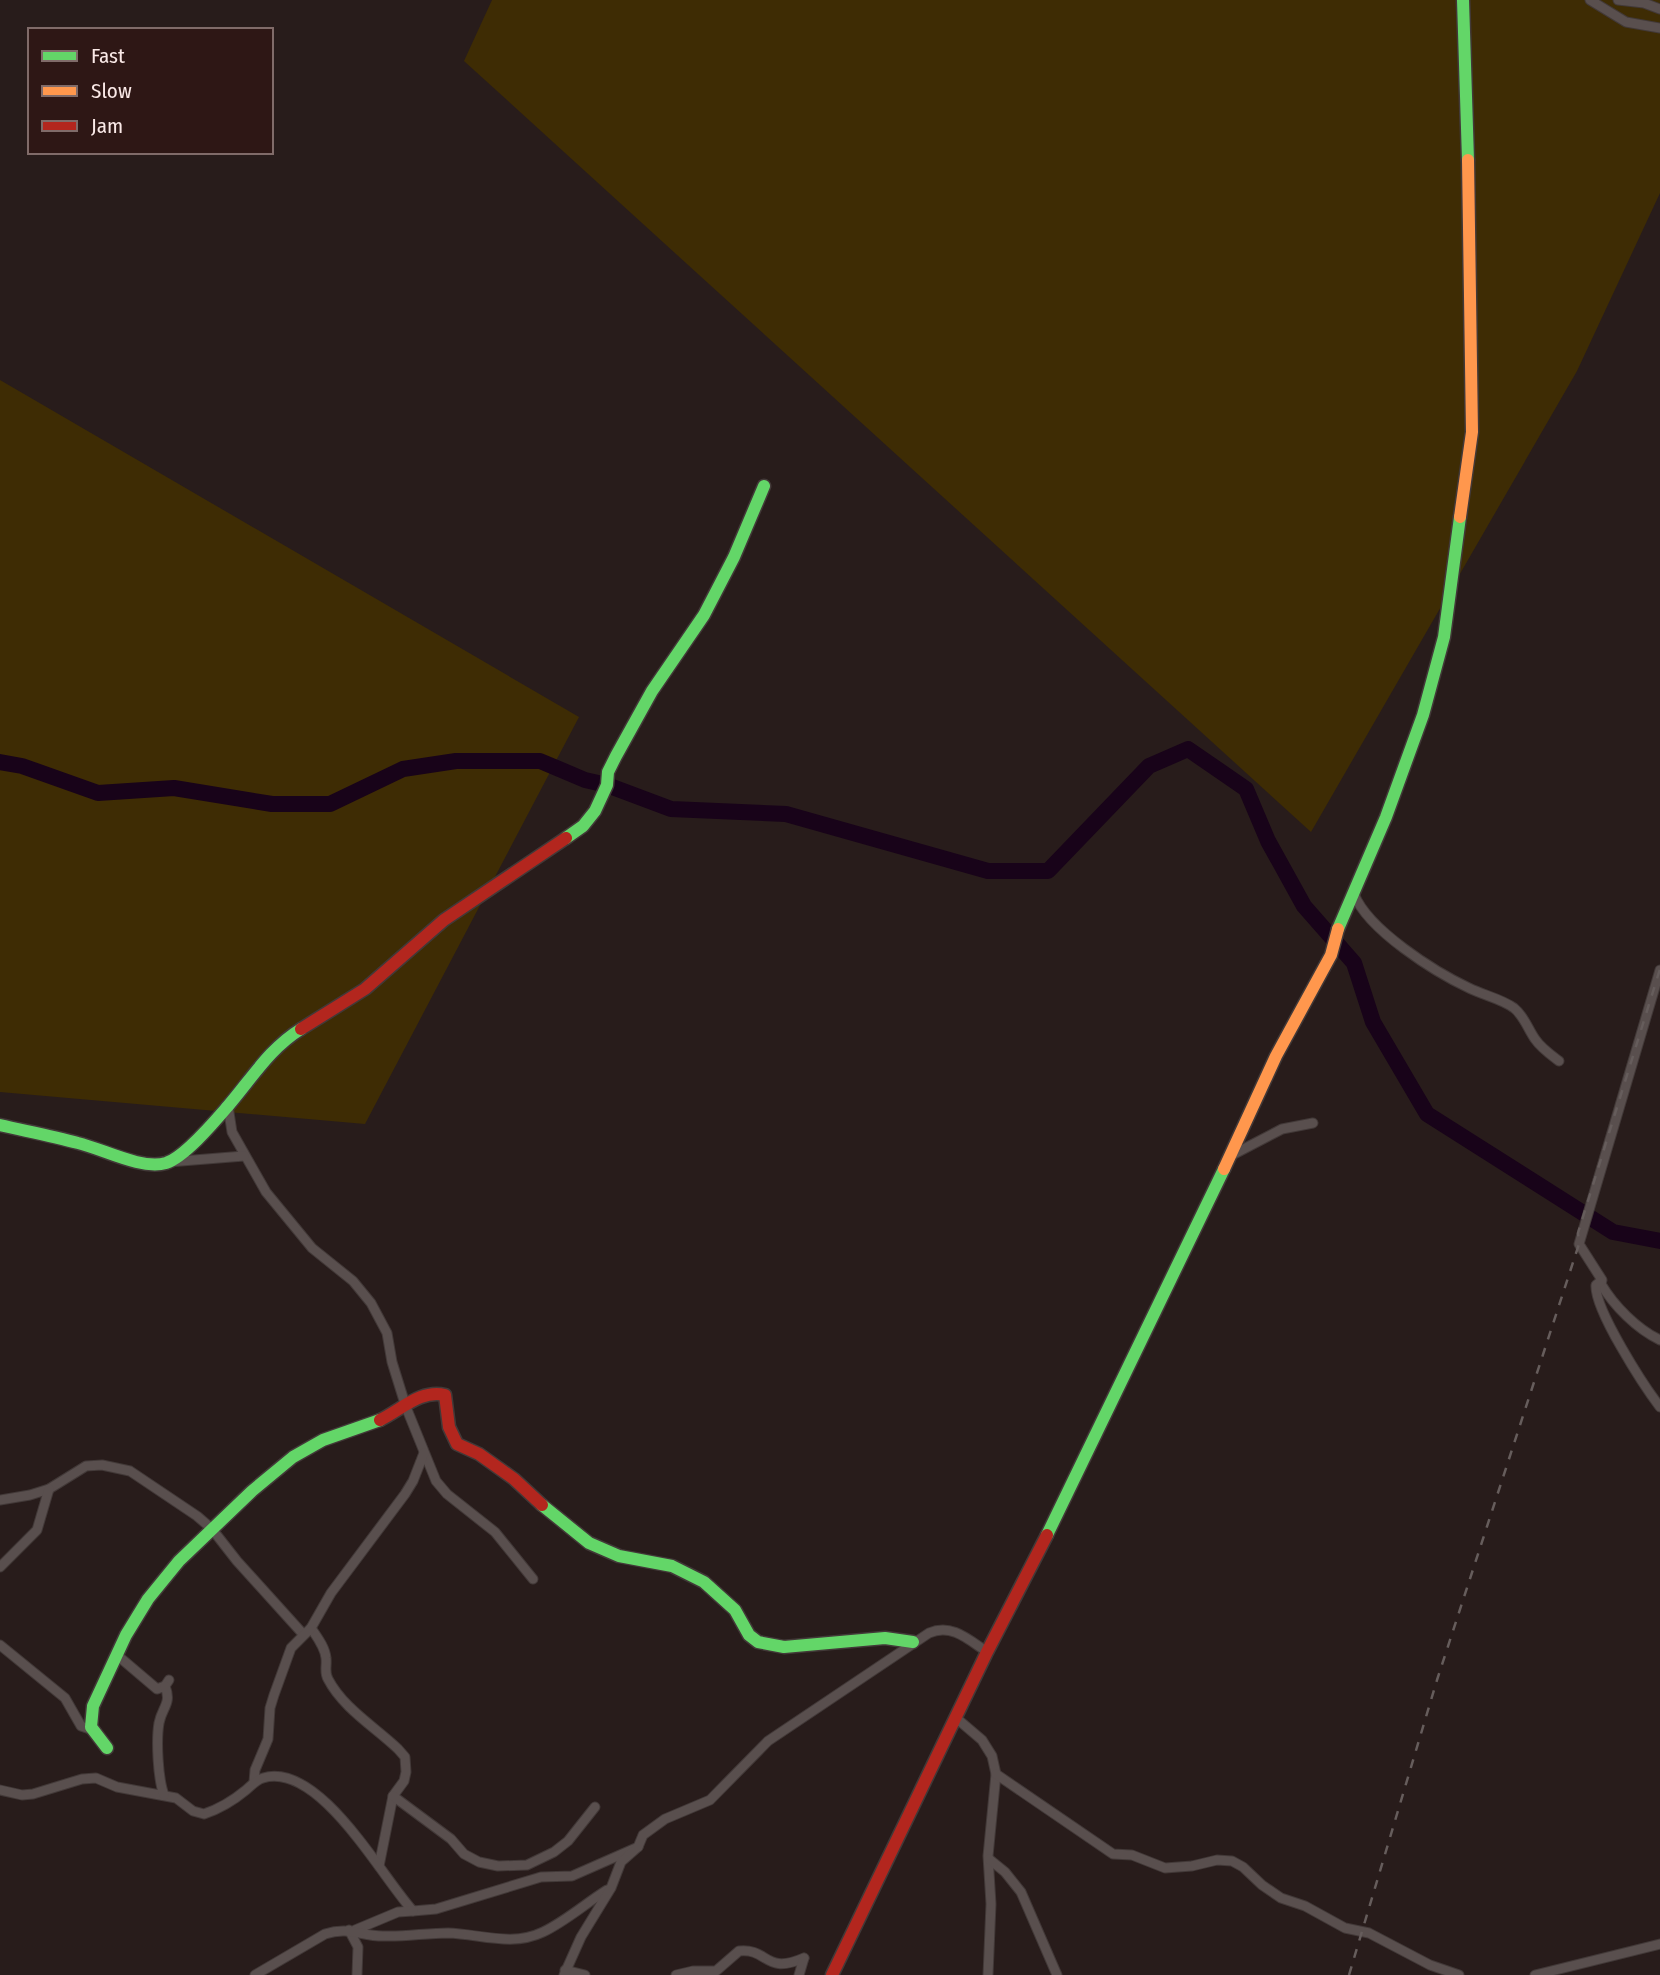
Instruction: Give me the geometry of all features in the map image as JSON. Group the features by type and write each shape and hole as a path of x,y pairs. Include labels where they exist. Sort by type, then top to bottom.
{"main road":[{"path":"832,1975 986,1652 1010,1610 1227,1165 1276,1056 1331,955 1340,923 1386,817 1415,738 1444,637 1472,432 1471,209 1463,0"},
{"path":"0,1125 79,1143 144,1164 166,1163 184,1152 283,1040 365,989 444,920 583,826 595,811 607,785 608,772 615,756 652,691 704,615 734,557 764,486"},
{"path":"107,1748 93,1731 90,1720 95,1703 117,1655 155,1588 255,1487 303,1450 382,1420 421,1396 442,1392 447,1400 450,1432 457,1444 480,1454 514,1479 533,1499 589,1543 619,1556 672,1566 705,1582 735,1610 749,1635 758,1642 784,1647 885,1638 913,1642"}],"street":[{"path":"1590,0 1626,22 1660,28"},
{"path":"1618,0 1660,9"},
{"path":"1353,892 1358,904 1368,916 1420,960 1444,976 1513,1008 1536,1041 1559,1061"},
{"path":"1660,970 1579,1244 1602,1280 1601,1284 1608,1296 1650,1335 1660,1340"},
{"path":"228,1105 232,1132 266,1192 312,1248 353,1281 371,1303 387,1333 392,1362 406,1407 436,1481 447,1494 495,1532 533,1579"},
{"path":"1227,1165 1232,1155 1256,1141 1282,1129 1313,1123"},
{"path":"166,1163 244,1156"},
{"path":"1602,1280 1596,1285 1595,1293 1604,1313 1626,1355 1660,1407"},
{"path":"254,1782 255,1770 268,1739 270,1708 291,1648 307,1631 331,1593 405,1494 424,1453"},
{"path":"0,1500 49,1489 86,1466 102,1465 130,1471 212,1529 237,1561 323,1649 326,1675 345,1702 405,1757 404,1781 393,1796 379,1866"},
{"path":"0,1567 37,1530 49,1489"},
{"path":"585,1975 565,1973 591,1918 611,1888 621,1862 638,1847 643,1835 666,1819 710,1800 768,1741 913,1642 939,1629 947,1629 960,1634 986,1652"},
{"path":"0,1645 65,1698 79,1724 86,1730 93,1731"},
{"path":"117,1655 153,1687 157,1689 167,1683 169,1699 159,1723 158,1770 164,1796"},
{"path":"955,1717 982,1740 992,1756 996,1774 989,1859 988,1975"},
{"path":"996,1774 1113,1854 1132,1855 1165,1867 1192,1866 1217,1860 1232,1861 1281,1898 1305,1906 1345,1928 1369,1933 1430,1965 1459,1975"},
{"path":"0,1790 22,1795 33,1794 91,1777 117,1787 176,1798 193,1811 204,1814 233,1800 264,1777 285,1776 305,1787 345,1821 413,1911"},
{"path":"393,1796 451,1839 464,1854 479,1862 498,1866 527,1865 554,1852 568,1841 595,1807"},
{"path":"352,1930 398,1912 436,1909 541,1877 580,1873 638,1847"},
{"path":"989,1859 1005,1872 1021,1892 1057,1975"},
{"path":"255,1975 325,1934 337,1930 380,1936 445,1933 516,1940 543,1933 611,1888"},
{"path":"352,1930 358,1947 357,1975"},
{"path":"1535,1975 1660,1944"},
{"path":"676,1975 693,1971 716,1971 732,1955 745,1950 778,1966 786,1966 804,1958 799,1975"}],"shaded area":[{"path":"492,0 1660,0 1660,193 1577,371 1311,832 464,61"},
{"path":"0,380 579,717 365,1124 0,1092"}],"waterway":[{"path":"0,762 22,766 98,793 174,788 272,804 330,804 403,769 456,761 540,761 585,780 607,785 671,809 786,814 988,871 1048,871 1149,766 1188,749 1246,789 1268,841 1304,906 1354,963 1373,1022 1427,1114 1613,1232 1660,1241"}],"railway":[{"path":"1349,1975 1437,1680 1579,1244 1578,1233 1660,969"}],"traffic: fast":[{"path":"1463,0 1468,160"},
{"path":"566,838 583,826 595,811 616,756 652,691 704,615 734,557 764,486"},
{"path":"1338,929 1386,817 1423,715 1444,637 1460,517"},
{"path":"0,1125 78,1143 145,1164 166,1163 182,1154 199,1138 271,1054 301,1029"},
{"path":"1047,1535 1224,1169"},
{"path":"107,1748 91,1727 93,1706 126,1635 148,1599 179,1561 252,1491 293,1457 323,1440 380,1420"},
{"path":"542,1505 589,1543 619,1556 672,1566 704,1582 735,1610 749,1635 758,1642 784,1647 885,1638 913,1642"}],"traffic: slow":[{"path":"1460,517 1472,432 1468,160"},
{"path":"1224,1169 1276,1056 1331,955 1338,929"}],"traffic: jam":[{"path":"301,1029 365,989 444,920 566,838"},
{"path":"380,1420 411,1401 428,1395 445,1395 449,1427 457,1444 479,1454 514,1479 542,1505"},
{"path":"832,1975 987,1652 1047,1535"}]}
